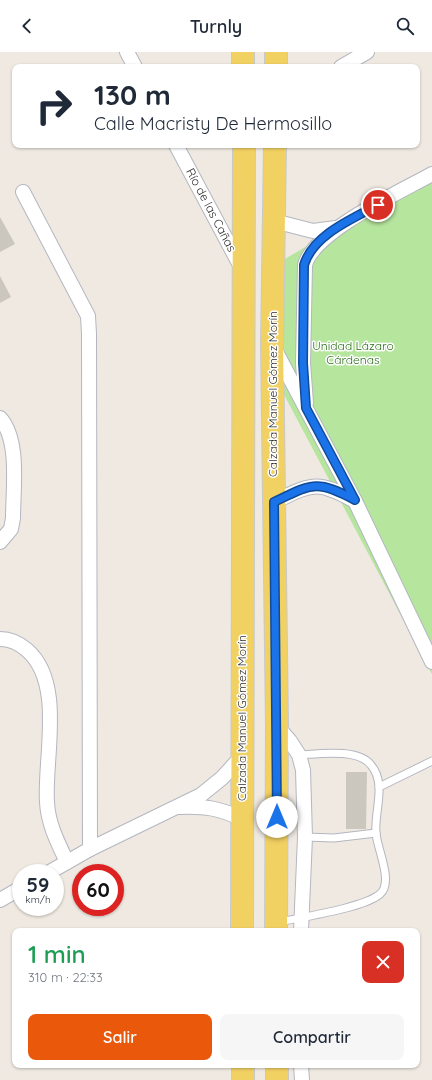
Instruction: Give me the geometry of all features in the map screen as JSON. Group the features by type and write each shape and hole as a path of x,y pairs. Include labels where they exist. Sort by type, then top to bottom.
{"main road":[{"path":"243,52 244,64"},
{"path":"276,52 276,64"},
{"name":"Calzada Manuel Gómez Morín","path":"242,928 245,274 244,148"},
{"name":"Calzada Manuel Gómez Morín","path":"275,148 272,344 277,726 276,927"},
{"path":"243,1068 243,1080"},
{"path":"277,1068 277,1080"}],"street":[{"path":"127,52 133,64"},
{"path":"346,64 367,52"},
{"name":"Río de las Cañas","path":"178,148 245,274"},
{"path":"306,408 303,363 304,265 307,256 337,228 432,174"},
{"path":"23,192 88,316 90,849"},
{"path":"274,221 313,231 337,228"},
{"path":"272,344 355,500 432,662"},
{"path":"0,418 8,427 12,444 13,496 13,518 10,529 0,542"},
{"path":"274,502 304,487 315,485 328,488 355,500"},
{"path":"0,640 9,639 23,646 32,654 42,668 46,682 49,708 49,753 46,801 52,828 67,862"},
{"path":"277,726 290,741 299,755 303,770 305,836 301,928"},
{"path":"64,864 90,849 200,795 222,778 242,756"},
{"path":"176,807 202,806 223,810 242,819"},
{"path":"0,900 12,893"},
{"path":"301,1068 302,1080"}],"lane":[{"path":"276,927 302,917 357,904 380,893 386,887 386,877 376,833 379,787 376,774 371,764 355,755 299,755"},
{"path":"379,787 432,761"},
{"path":"305,836 334,838 376,833"}],"green space":[{"name":"Unidad Lázaro Cárdenas","path":"432,174 432,674 271,370 276,264"}],"building":[{"path":"0,217 15,244 0,252"},
{"path":"0,276 11,297 0,303"},
{"path":"346,772 367,772 366,829 346,829"}],"route":[{"path":"277,817 274,502 304,487 315,485 342,493 355,500 306,408 303,363 304,265 307,256 318,244 337,228 378,205"}]}
